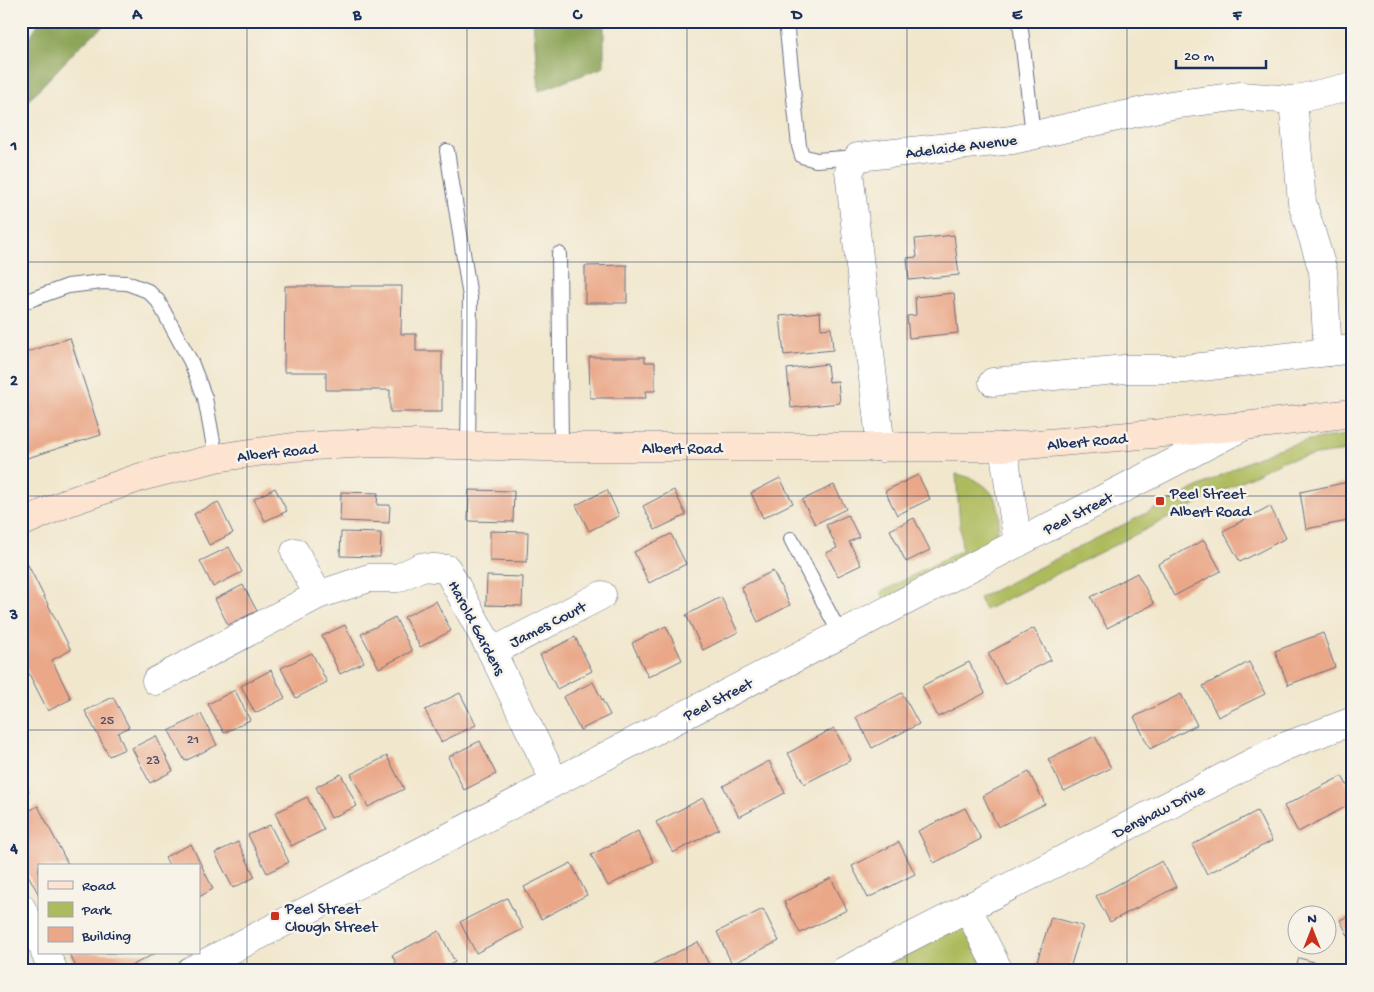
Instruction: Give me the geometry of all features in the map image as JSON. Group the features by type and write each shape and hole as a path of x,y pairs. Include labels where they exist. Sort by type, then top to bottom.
{"street":[{"name":"Adelaide Avenue","path":"858,157 1012,140 1171,105 1241,96 1293,100 1353,86"},
{"path":"993,382 1125,369 1185,369 1340,351 1322,272 1302,202 1293,100"},
{"path":"858,157 849,171 881,448"},
{"name":"Albert Road","path":"21,523 69,502 141,477 216,458 293,447 373,443 561,447 1003,447 1244,426 1353,413"},
{"name":"Peel Street","path":"190,971 1244,426"},
{"path":"1003,447 1018,543"},
{"path":"295,552 318,595"},
{"name":"Harold Gardens","path":"156,681 318,595 369,578 398,578 421,567 447,569 492,652 555,782"},
{"name":"James Court","path":"492,652 602,595"},
{"name":"Denshaw Drive","path":"846,970 1283,747 1353,721"},
{"path":"21,906 36,944"},
{"path":"967,907 999,971"},
{"path":"43,954 54,971"}],"lane":[{"path":"786,21 799,146 802,156 816,160 858,157"},
{"path":"1020,21 1033,135"},
{"path":"447,151 470,297 468,446"},
{"path":"559,254 561,447"},
{"path":"21,303 68,286 102,282 127,283 148,291 158,301 191,362 205,398 216,458"},
{"path":"791,539 840,634"}],"green space":[{"path":"40,21 109,21 80,46 21,108 21,50"},
{"path":"533,21 604,21 604,67 539,91"},
{"path":"1353,434 1353,450 1282,461 985,610 979,598 1249,461 1277,449 1309,440"},
{"path":"956,474 981,483 995,499 999,509 999,520 997,532 991,545 886,603 881,592 962,550"},
{"path":"967,907 999,971 848,971"}],"building":[{"path":"954,235 959,275 909,280 907,258 917,257 915,239"},
{"path":"627,265 627,303 585,303 585,266"},
{"path":"285,286 402,286 401,334 416,334 416,351 442,351 442,412 390,412 390,390 326,390 326,372 284,372"},
{"path":"954,293 958,333 909,338 907,316 916,315 915,297"},
{"path":"820,312 821,329 831,328 833,350 784,355 780,316"},
{"path":"70,338 101,435 21,460 21,354"},
{"path":"589,357 645,357 645,362 655,362 655,391 645,391 646,398 590,398"},
{"path":"827,364 829,382 838,381 840,403 791,408 787,369"},
{"path":"918,475 930,499 897,515 885,491"},
{"path":"780,478 793,503 763,518 751,493"},
{"path":"1353,481 1353,520 1306,529 1300,492"},
{"path":"834,485 846,509 815,524 802,500"},
{"path":"275,488 287,511 265,521 254,499"},
{"path":"469,490 514,491 513,522 468,521"},
{"path":"607,490 619,516 589,531 576,505"},
{"path":"674,490 686,515 655,530 643,506"},
{"path":"341,492 378,493 377,505 390,505 389,523 340,521"},
{"path":"218,502 233,533 209,545 194,514"},
{"path":"1270,506 1286,538 1240,562 1223,531"},
{"path":"848,515 859,537 849,542 861,565 838,576 826,553 837,548 826,525"},
{"path":"914,518 930,550 906,562 890,530"},
{"path":"490,531 528,532 527,562 490,561"},
{"path":"341,532 381,533 380,557 340,556"},
{"path":"671,534 686,564 649,583 634,552"},
{"path":"1204,540 1221,571 1174,596 1158,564"},
{"path":"229,547 242,572 213,587 200,561"},
{"path":"21,551 71,650 52,660 71,699 48,711 21,658"},
{"path":"773,571 790,605 758,622 741,587"},
{"path":"1137,573 1154,604 1107,628 1091,597"},
{"path":"487,576 523,577 522,606 486,605"},
{"path":"243,585 257,611 228,625 215,599"},
{"path":"721,597 738,632 703,650 686,615"},
{"path":"436,601 451,631 420,647 404,617"},
{"path":"395,617 412,651 379,668 361,634"},
{"path":"345,625 364,662 340,674 322,636"},
{"path":"666,626 682,660 648,677 632,643"},
{"path":"1034,628 1051,660 1004,684 988,653"},
{"path":"1323,633 1335,667 1288,685 1275,651"},
{"path":"575,637 592,671 557,689 540,655"},
{"path":"312,653 327,682 296,698 281,668"},
{"path":"969,662 985,693 938,717 922,686"},
{"path":"1249,662 1265,694 1218,717 1203,686"},
{"path":"271,670 285,698 255,713 241,686"},
{"path":"593,682 610,715 580,730 563,697"},
{"path":"235,690 250,720 224,733 208,704"},
{"path":"460,693 476,725 441,742 425,710"},
{"path":"902,693 919,724 872,748 856,717"},
{"path":"1181,694 1197,725 1150,749 1134,717"},
{"path":"113,697 129,727 118,733 125,749 109,756 85,711"},
{"path":"201,714 217,745 185,761 169,731"},
{"path":"834,728 851,760 804,784 788,753"},
{"path":"156,736 173,771 150,783 132,748"},
{"path":"1095,736 1111,768 1064,791 1048,759"},
{"path":"480,741 496,774 464,790 448,757"},
{"path":"387,756 404,789 368,807 351,774"},
{"path":"769,761 785,793 739,817 723,786"},
{"path":"1029,772 1045,804 998,827 983,796"},
{"path":"341,774 357,806 331,818 316,787"},
{"path":"21,776 29,791 21,795"},
{"path":"1342,776 1353,796 1353,803 1298,832 1284,806"},
{"path":"307,797 324,830 291,846 275,813"},
{"path":"703,798 719,829 673,853 656,822"},
{"path":"38,806 68,864 38,864 38,893 21,862 21,815"},
{"path":"965,808 981,839 934,863 918,831"},
{"path":"1257,811 1272,841 1207,874 1192,845"},
{"path":"270,825 289,862 267,873 248,835"},
{"path":"638,831 654,862 608,886 591,855"},
{"path":"238,842 255,877 233,888 215,853"},
{"path":"899,842 915,874 868,898 852,866"},
{"path":"191,844 213,889 200,896 200,864 168,864 165,857"},
{"path":"1162,861 1176,887 1110,922 1096,896"},
{"path":"571,863 587,895 541,919 524,887"},
{"path":"831,878 847,910 800,933 784,902"},
{"path":"507,898 523,929 476,953 460,922"},
{"path":"763,909 779,941 732,964 717,932"},
{"path":"1353,914 1353,945 1340,920"},
{"path":"1051,917 1083,926 1069,971 1034,971"},
{"path":"439,931 455,962 439,971 400,971 392,955"},
{"path":"698,942 712,971 654,971 651,965"},
{"path":"70,954 154,954 121,971 78,971"},
{"path":"1299,958 1332,967 1331,971 1295,971"}],"place":[{"name":"Peel Street Albert Road","path":"1160,501"},
{"name":"Peel Street Clough Street","path":"275,916"}]}
